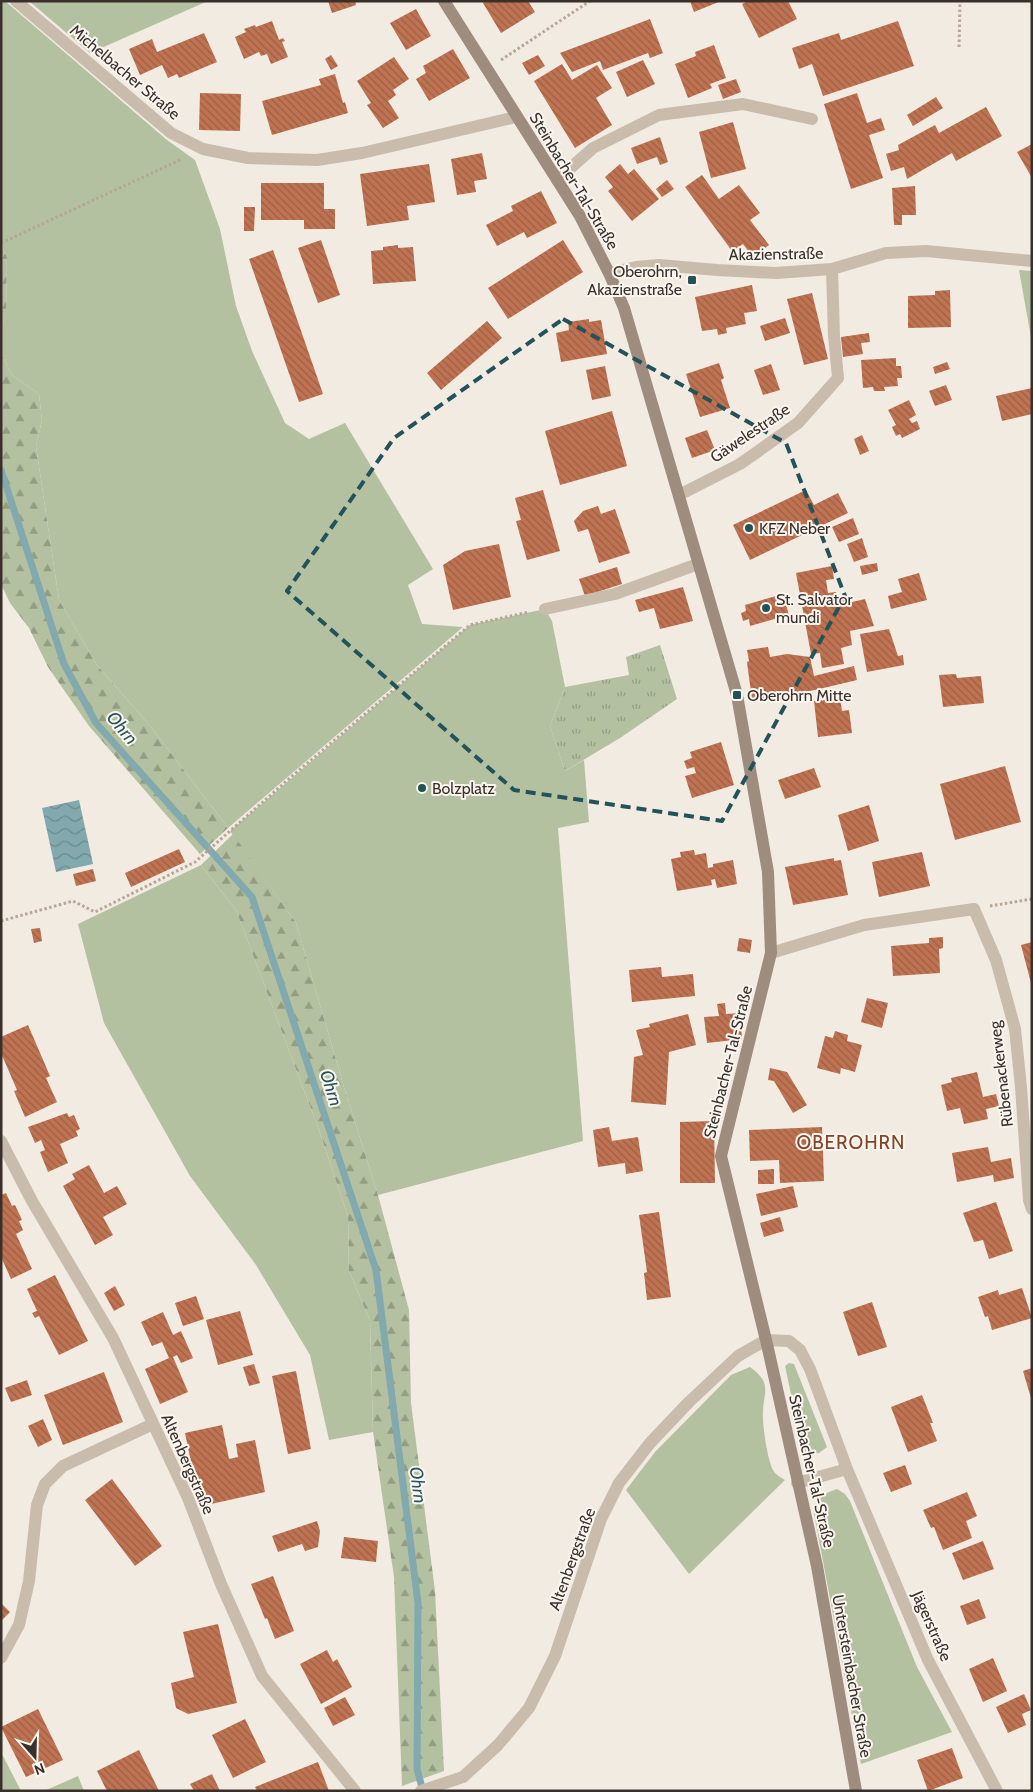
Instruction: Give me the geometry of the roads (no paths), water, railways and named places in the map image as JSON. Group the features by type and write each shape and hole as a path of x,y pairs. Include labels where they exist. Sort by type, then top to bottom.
{"main road":[{"name":"Steinbacher-Tal-Straße","path":"444,1 580,216 609,273 624,308 737,695 768,872 771,953 721,1156 766,1340 817,1566"},
{"name":"Untersteinbacher Straße","path":"817,1566 856,1791"}],"street":[{"name":"Michelbacher Straße","path":"16,1 171,132 203,149 248,158 317,160 362,153 516,117"},
{"path":"557,180 593,148 658,115 743,104 812,119"},
{"name":"Akazienstraße","path":"609,273 636,266 659,264 717,270 776,273 832,269 886,253 926,251 1032,261"},
{"name":"Gäwelestraße","path":"679,495 740,464 798,423 838,378 834,336 832,269"},
{"path":"545,609 615,594 698,564"},
{"name":"Rübenackerweg","path":"771,953 864,925 974,909 996,960 1015,1029 1029,1200 1032,1209"},
{"name":"Altenbergstraße","path":"1,1141 32,1201 113,1338 188,1498 221,1584 262,1676 355,1791"},
{"name":"Jägerstraße","path":"766,1340 789,1342 800,1350 810,1369 847,1469 928,1660 997,1791"},
{"name":"Altenbergstraße","path":"421,1791 463,1778 498,1746 529,1708 555,1656 601,1519 619,1483 650,1442 689,1402 738,1356 766,1340"},
{"path":"1,1658 19,1626 29,1581 37,1505 45,1484 63,1466 153,1424"},
{"path":"797,1483 847,1469"}],"water":[{"path":"79,800 93,864 56,872 42,808"}],"waterway":[{"name":"Ohrn","path":"1,470 64,664 96,723 252,897 376,1270 418,1603 417,1769 423,1791"}],"place":[{"name":"Oberohrn, Akazienstraße","path":"692,280"},
{"name":"KFZ Neber","path":"749,528"},
{"name":"St. Salvator mundi","path":"766,608"},
{"name":"Oberohrn Mitte","path":"737,695"},
{"name":"Bolzplatz","path":"422,788"}],"district":[{"name":"OBEROHRN","path":"851,1142"}]}
